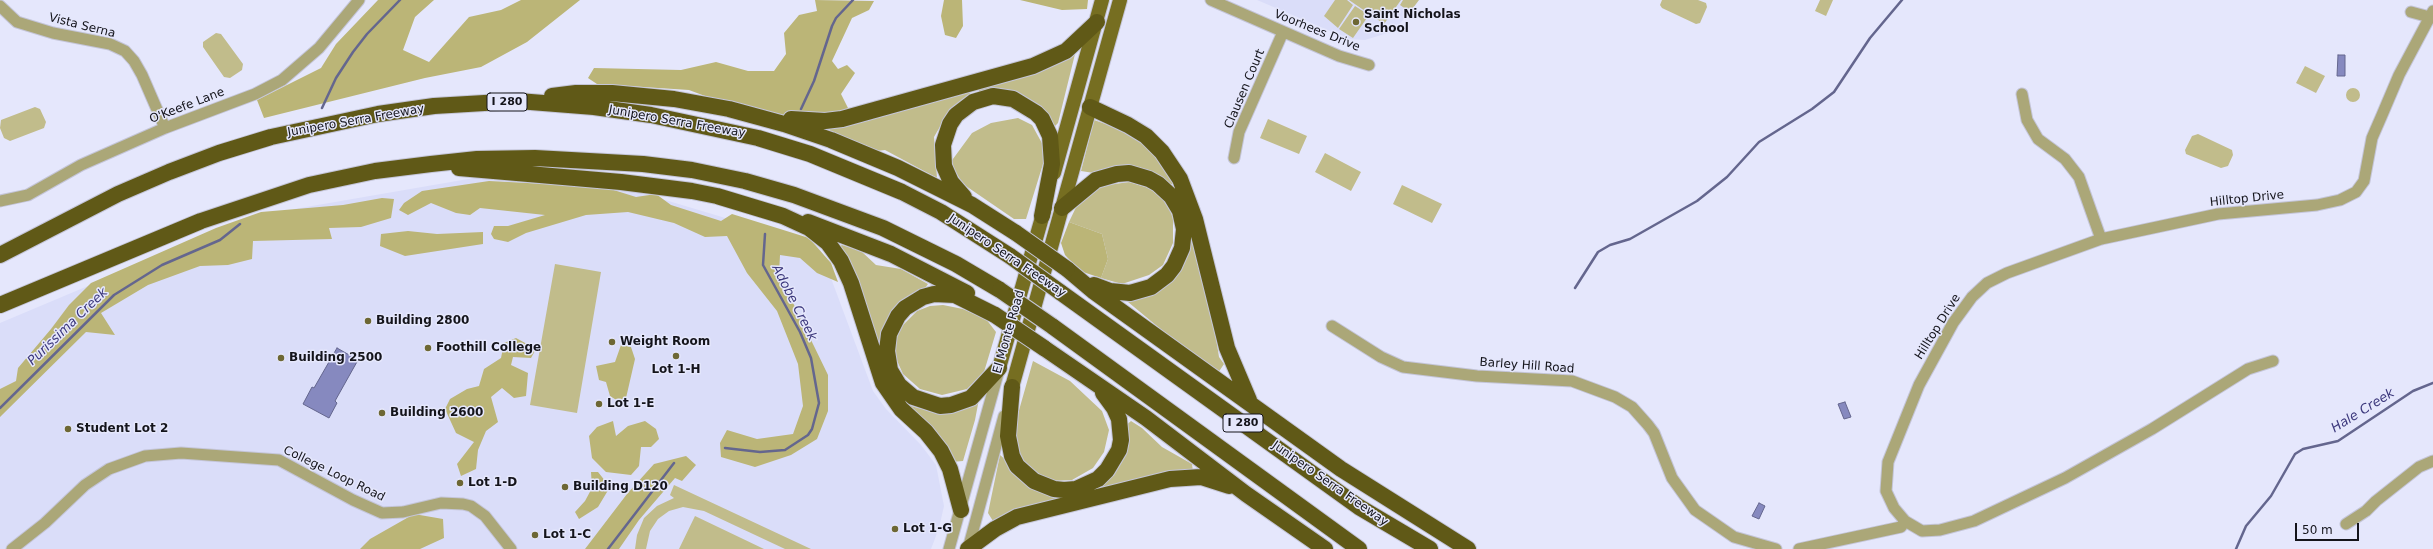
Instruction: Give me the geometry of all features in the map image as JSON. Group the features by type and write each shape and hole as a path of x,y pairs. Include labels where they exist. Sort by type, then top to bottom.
{"highway":[{"path":"518,101 576,94 612,93 674,99 806,121 825,121 859,116 1045,63 1066,51 1096,22"},
{"path":"972,205 962,196 947,174 943,156 945,134 953,119 964,108 983,98 1004,97 1022,102 1036,113 1042,119 1050,136 1052,164 1042,216"},
{"name":"Junipero Serra Freeway","path":"0,255 118,194 169,172 219,153 272,137 378,114 434,106 518,101 579,106 651,115 758,138 810,154 902,192 953,219 1010,256 1359,507 1430,549"},
{"path":"1090,106 1146,136 1162,152 1180,179 1197,226 1229,355 1250,404"},
{"path":"729,109 836,142 898,168 972,205 1016,233 1067,269 1094,285 1110,291 1130,293 1141,290 1159,281 1174,266 1182,248 1184,229 1180,211 1165,189 1149,179 1129,173 1117,174 1096,180 1062,208"},
{"name":"I 280","path":"0,305 253,202 309,185 375,171 484,159 592,160 692,170 745,181 801,197 883,228 956,264 1000,290 1052,326 1359,549"},
{"path":"431,164 669,188 718,196 783,216 819,225 891,254 976,298 995,315"},
{"path":"783,216 819,234 841,261 851,283 883,383 901,409 926,432 941,450 950,470 961,510"},
{"path":"1067,269 1093,291 1372,490 1468,549"},
{"path":"999,368 971,398 952,405 940,406 921,401 902,389 890,370 887,351 889,334 898,316 909,305 923,297 934,294 955,295 995,315 1146,418 1246,494 1325,549"},
{"path":"1012,387 1008,436 1012,456 1017,466 1025,474 1044,486 1054,489 1076,488 1087,485 1107,470 1119,450 1121,429 1117,413 1108,398 1073,368"},
{"path":"968,549 995,529 1016,517 1170,479 1201,477 1222,483 1246,494"}],"main road":[{"name":"El Monte Road","path":"999,368 1102,0"},
{"name":"El Monte Road","path":"1012,387 1120,0"}],"street":[{"name":"O'Keefe Lane","path":"0,201 28,195 81,165 165,128 255,94 282,80 319,48 359,0"},
{"name":"Voorhees Drive","path":"1211,0 1339,56 1369,65"},
{"name":"Vista Serna","path":"0,6 17,22 53,33 110,44 125,51 134,61 142,75 165,128"},
{"path":"2412,12 2432,16"},
{"name":"Hilltop Drive","path":"2274,361 2248,369 2152,429 2065,478 1974,521 1940,530 1922,531 1905,521 1894,508 1886,491 1888,462 1919,385 1956,318 1972,297 1987,283 2007,273 2101,239 2218,214 2316,205 2340,200 2356,192 2364,181 2372,138 2432,16"},
{"name":"Clausen Court","path":"1234,158 1240,132 1283,32"},
{"path":"2022,94 2027,120 2038,139 2065,159 2079,177 2101,239"},
{"name":"Barley Hill Road","path":"1332,326 1381,357 1403,367 1478,376 1572,381 1615,397 1632,407 1654,433 1672,478 1695,510 1734,537 1776,549"},
{"name":"El Monte Road","path":"949,549 999,368"},
{"name":"El Monte Road","path":"968,549 1012,387"},
{"name":"College Loop Road","path":"12,549 45,524 85,485 109,469 145,456 188,453 279,460 353,500 382,513 403,512 440,503 463,504 485,516 511,549"},
{"path":"2346,524 2366,511 2376,501 2419,467 2433,461"},
{"path":"1799,549 1901,527 1905,521"}],"shaded area":[{"path":"378,0 434,0 415,17 403,50 429,62 469,17 501,10 521,0 580,0 527,42 481,67 425,78 264,118 257,100 321,68 336,44"},
{"path":"815,0 874,1 869,10 852,18 832,61 838,69 847,65 855,73 841,94 849,110 815,119 777,115 737,108 689,90 597,84 588,78 594,68 681,70 716,62 748,71 774,71 786,54 784,33 799,15 817,11"},
{"path":"944,0 962,0 963,26 956,38 945,35 941,16"},
{"path":"1020,0 1088,0 1087,9 1062,10"},
{"name":"Saint Nicholas School","path":"1257,0 1419,0 1394,31 1365,40 1349,39"},
{"path":"1335,0 1347,0 1353,5 1338,28 1324,16"},
{"path":"1349,0 1401,0 1384,24"},
{"path":"1403,0 1419,0 1410,12 1400,5"},
{"path":"1662,0 1698,0 1706,3 1707,7 1700,23 1696,24 1662,8 1660,5"},
{"path":"1820,0 1833,0 1826,16 1815,11"},
{"path":"1355,6 1369,15 1353,38 1339,29"},
{"path":"216,33 221,34 243,64 242,70 230,78 224,77 203,47 203,42"},
{"path":"1075,54 1058,123 1052,129 1047,119 980,94 978,87 1041,69"},
{"path":"2305,66 2325,76 2316,93 2296,83"},
{"path":"2353,88 2358,90 2360,95 2358,100 2353,102 2348,100 2346,95 2348,90"},
{"path":"968,90 971,96 945,118 934,137 937,178 885,150 868,152 828,136 830,127"},
{"path":"35,107 40,109 46,122 44,128 10,141 4,138 0,128 1,120"},
{"path":"1018,118 1032,125 1043,145 1043,164 1026,219 1014,219 963,184 950,163 972,133 991,123"},
{"path":"1268,119 1307,136 1299,154 1260,138"},
{"path":"1094,120 1129,132 1162,161 1174,183 1170,185 1081,171"},
{"path":"2198,134 2232,150 2233,155 2228,166 2221,168 2186,154 2185,150 2192,136"},
{"path":"1325,153 1361,172 1351,191 1315,172"},
{"name":"Foothill College","path":"585,176 819,246 873,391 886,409 921,445 936,465 944,506 939,528 931,549 0,549 0,323 254,216 474,178"},
{"path":"489,181 604,187 636,197 656,194 671,205 721,221 732,214 809,238 831,263 838,282 817,273 800,258 780,255 779,274 828,375 828,411 817,439 791,455 755,467 721,457 720,443 727,430 757,439 793,434 803,406 798,364 777,311 747,273 727,236 705,237 674,223 628,212 586,215 526,233 508,242 494,239 491,234 494,226 508,226 545,215 480,208 470,215 456,213 431,203 408,215 399,210 404,203 422,191"},
{"path":"1129,182 1149,188 1168,203 1173,219 1173,243 1163,265 1149,275 1122,284 1101,278 1108,259 1102,234 1069,222 1079,201 1101,186"},
{"path":"1402,185 1442,204 1432,223 1393,204"},
{"path":"382,198 394,199 391,218 361,227 329,228 332,239 253,241 252,259 228,265 200,266 148,285 101,313 115,335 86,332 0,417 0,389 16,381 18,368 69,305 91,283 216,228 261,212 343,205"},
{"path":"1186,214 1210,300 1219,357 1224,364 1218,373 1181,346 1122,297 1159,286"},
{"path":"1069,222 1102,234 1108,259 1101,278 1080,271 1065,255 1061,243"},
{"path":"408,231 437,234 483,232 483,244 405,256 380,246 381,234"},
{"path":"842,245 861,251 876,265 901,269 928,284 923,291 900,304 884,325 879,346 835,249"},
{"path":"555,264 601,272 577,413 530,405"},
{"path":"943,305 963,309 986,319 996,332 984,372 967,389 942,395 920,389 903,374 894,354 895,338 902,326 917,311 930,306"},
{"path":"516,338 536,349 531,358 513,357 511,365 528,373 526,396 514,398 502,388 491,397 498,422 486,431 478,450 476,469 461,476 457,464 474,442 456,433 445,409 450,399 467,389 479,386 484,369 501,358 504,343"},
{"path":"621,345 631,347 635,359 626,398 618,401 610,396 606,382 599,380 596,366 615,362"},
{"path":"1033,361 1070,381 1102,411 1109,430 1104,452 1093,468 1072,480 1053,481 1031,470 1019,455 1014,428"},
{"path":"979,399 975,420 963,461 951,462 902,403 918,408 944,412"},
{"path":"613,421 616,436 628,426 645,421 656,429 659,439 651,447 641,447 639,466 631,475 606,472 592,458 589,436 597,427"},
{"path":"1131,421 1142,428 1162,447 1192,464 1193,472 1106,491 1101,482 1121,430"},
{"path":"1000,455 1007,461 1020,479 1063,500 993,521 988,513"},
{"path":"686,456 696,465 682,481 675,478 639,520 619,549 585,549 627,494 654,464"},
{"path":"591,472 598,472 610,487 598,507 579,519 575,512 585,501 592,488"},
{"path":"674,485 811,549 785,549 704,511 683,507 669,511 658,519 650,531 646,549 635,549 637,535 644,518 657,506 674,498 670,495"},
{"path":"414,514 443,519 444,538 420,549 360,549 370,539"},
{"path":"695,516 764,549 679,549"}],"water":[{"path":"2338,55 2345,55 2345,76 2337,76"},
{"path":"337,348 358,360 335,401 337,403 329,418 303,404"},
{"path":"1845,402 1851,417 1844,419 1838,404"},
{"path":"1759,503 1765,506 1759,519 1752,516"}],"waterway":[{"name":"Purissima Creek","path":"322,108 336,78 353,52 367,34 400,0"},
{"name":"Adobe Creek","path":"801,109 814,81 832,26 836,18 853,0"},
{"path":"1575,288 1598,252 1610,245 1630,239 1697,201 1727,177 1759,142 1812,109 1834,92 1870,38 1902,0"},
{"name":"Purissima Creek","path":"0,408 114,295 162,265 220,240 240,224"},
{"name":"Adobe Creek","path":"725,448 760,452 785,450 808,435 812,429 819,403 811,358 800,332 763,265 765,234"},
{"name":"Hale Creek","path":"2236,549 2246,526 2271,496 2295,454 2303,449 2338,441 2413,391 2433,383"},
{"name":"Adobe Creek","path":"608,549 674,463"}],"place":[{"name":"Saint Nicholas School","path":"1356,22"},
{"name":"Building 2800","path":"368,321"},
{"name":"Weight Room","path":"612,342"},
{"name":"Foothill College","path":"428,348"},
{"name":"Lot 1-H","path":"676,356"},
{"name":"Building 2500","path":"281,358"},
{"name":"Lot 1-E","path":"599,404"},
{"name":"Building 2600","path":"382,413"},
{"name":"Student Lot 2","path":"68,429"},
{"name":"Lot 1-D","path":"460,483"},
{"name":"Building D120","path":"565,487"},
{"name":"Lot 1-G","path":"895,529"},
{"name":"Lot 1-C","path":"535,535"}]}
